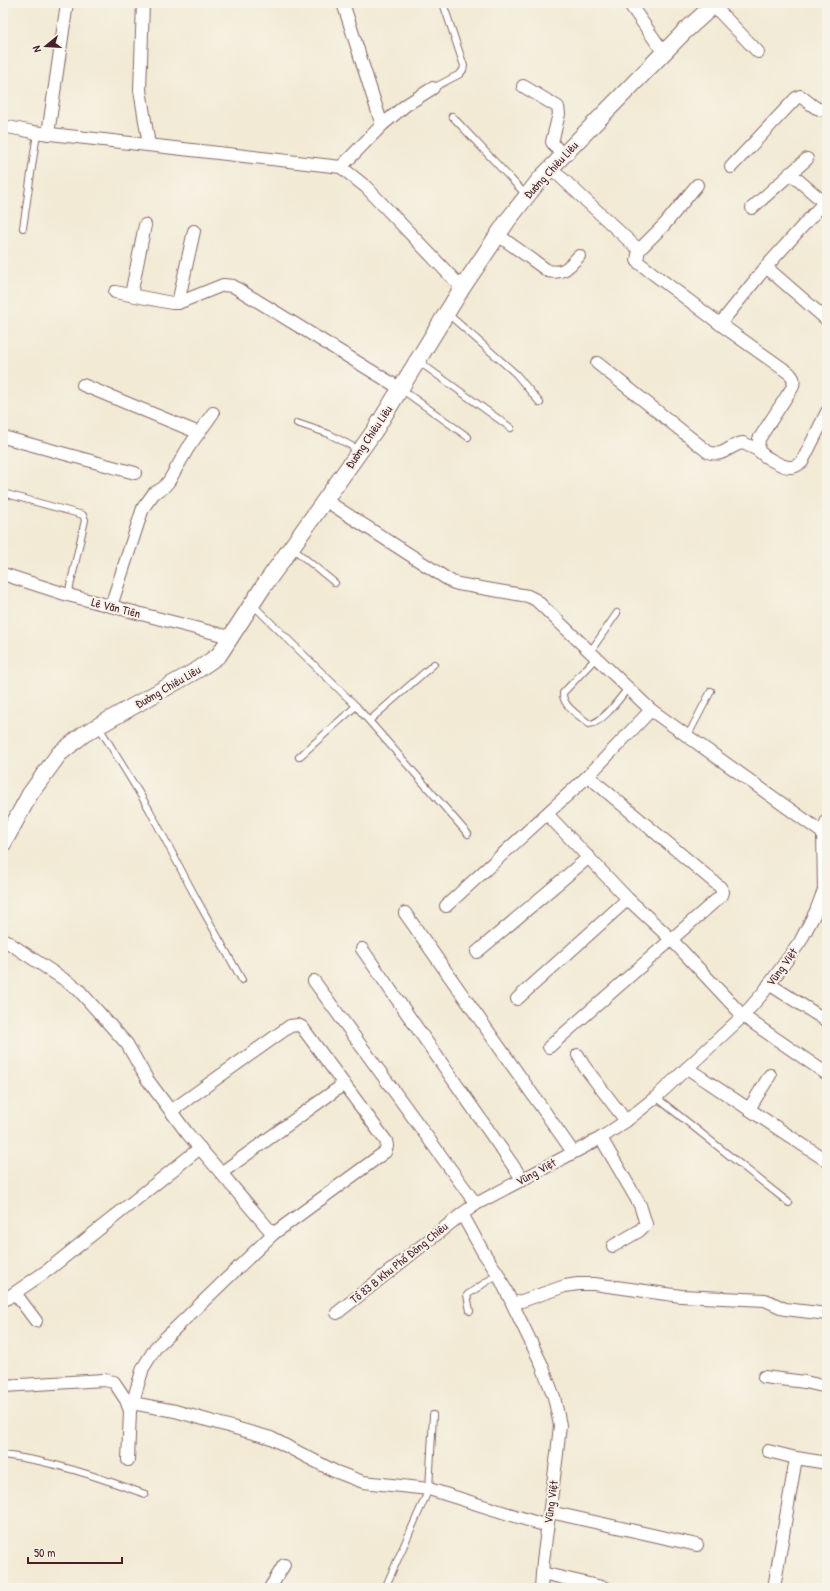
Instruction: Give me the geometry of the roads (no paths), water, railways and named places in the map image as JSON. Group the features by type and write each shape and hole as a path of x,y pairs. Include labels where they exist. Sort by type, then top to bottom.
{"street":[{"path":"42,133 67,3"},
{"path":"143,3 140,90 149,145"},
{"path":"343,3 382,125"},
{"path":"629,3 664,53"},
{"path":"715,4 758,52"},
{"name":"Đường Chiêu Liêu","path":"3,844 30,794 59,754 84,734 200,669 219,655 291,547 375,430 462,288 526,196 551,168 664,53 715,4"},
{"path":"523,86 558,107 559,114 552,142 562,157"},
{"path":"341,167 382,125 406,106 433,88"},
{"path":"731,167 796,98 800,96 813,107 821,111 827,110"},
{"path":"3,126 42,133 341,167 366,187 462,288"},
{"path":"752,208 807,159"},
{"path":"551,168 639,250"},
{"path":"720,324 766,267 826,202 790,173"},
{"path":"697,185 665,224 639,250 637,260 720,324 793,377 794,382 792,388 759,439 758,450"},
{"path":"131,294 145,225"},
{"path":"178,303 194,231"},
{"path":"498,235 548,270 558,273 566,270 579,256"},
{"path":"766,267 827,320"},
{"path":"115,292 178,303 223,285 233,286 401,388"},
{"path":"597,363 708,452 718,454 727,452 742,443 758,450 762,454 785,466 797,466 802,462 827,412"},
{"path":"83,385 199,433"},
{"path":"111,606 143,508 154,493 169,481 213,413"},
{"path":"3,437 135,474"},
{"path":"325,500 452,582 528,596 536,600 651,710 822,833"},
{"name":"Lê Văn Tiên","path":"3,574 68,595 230,637"},
{"path":"446,906 588,776 651,710"},
{"path":"549,1046 722,895 723,892 720,887 588,776"},
{"path":"547,814 628,899 671,939 743,1016 827,1074"},
{"name":"Vũng Việt","path":"542,1588 542,1573 547,1526 560,1425 554,1398 541,1363 498,1274 483,1252 462,1214 476,1204 601,1138 626,1121 656,1097 743,1016 800,942 826,891 822,833 827,820"},
{"path":"478,952 589,857"},
{"path":"517,999 628,899"},
{"path":"405,913 573,1152"},
{"path":"3,939 77,988 126,1044 147,1079 200,1148 273,1234"},
{"path":"362,950 522,1180"},
{"path":"314,981 476,1204"},
{"path":"769,984 827,1021"},
{"path":"128,1460 131,1407 142,1368 156,1347 273,1234 384,1152 387,1146 386,1141 302,1027 298,1025 290,1026 171,1111"},
{"path":"578,1055 584,1066 626,1121"},
{"path":"687,1068 827,1161"},
{"path":"749,1109 770,1075"},
{"path":"221,1173 344,1084"},
{"path":"601,1138 640,1206 646,1224 644,1227 613,1246"},
{"path":"3,1301 48,1270 200,1148"},
{"name":"Tổ 83 B Khu Phố Đông Chiêu","path":"337,1313 462,1214"},
{"path":"513,1304 565,1286 594,1284 681,1296 765,1300 785,1309 827,1314"},
{"path":"15,1293 36,1321"},
{"path":"764,1377 827,1386"},
{"path":"3,1386 104,1380 114,1382 131,1407 175,1411 271,1438 334,1470 363,1482 429,1489 547,1526"},
{"path":"768,1451 796,1458 827,1463"},
{"path":"774,1588 796,1458"},
{"path":"550,1512 697,1545"},
{"path":"276,1586 284,1565"},
{"path":"542,1573 606,1588"}],"lane":[{"path":"433,88 460,74 464,66 443,3"},
{"path":"452,116 526,196"},
{"path":"23,228 42,133"},
{"path":"447,313 516,374 540,403"},
{"path":"418,361 511,428"},
{"path":"401,388 468,437"},
{"path":"296,423 329,434 360,451"},
{"path":"3,493 83,515 85,520 68,595"},
{"path":"291,547 335,583"},
{"path":"252,604 370,720 468,834"},
{"path":"617,613 593,655 562,696 566,704 589,724 592,724 600,720 628,688"},
{"path":"370,720 434,664"},
{"path":"687,736 711,691"},
{"path":"298,757 356,706"},
{"path":"98,727 149,809 196,898 242,980"},
{"path":"656,1097 788,1203"},
{"path":"470,1311 467,1296 498,1274"},
{"path":"385,1588 429,1489 433,1415"},
{"path":"3,1455 33,1459 94,1475 145,1494"}]}
